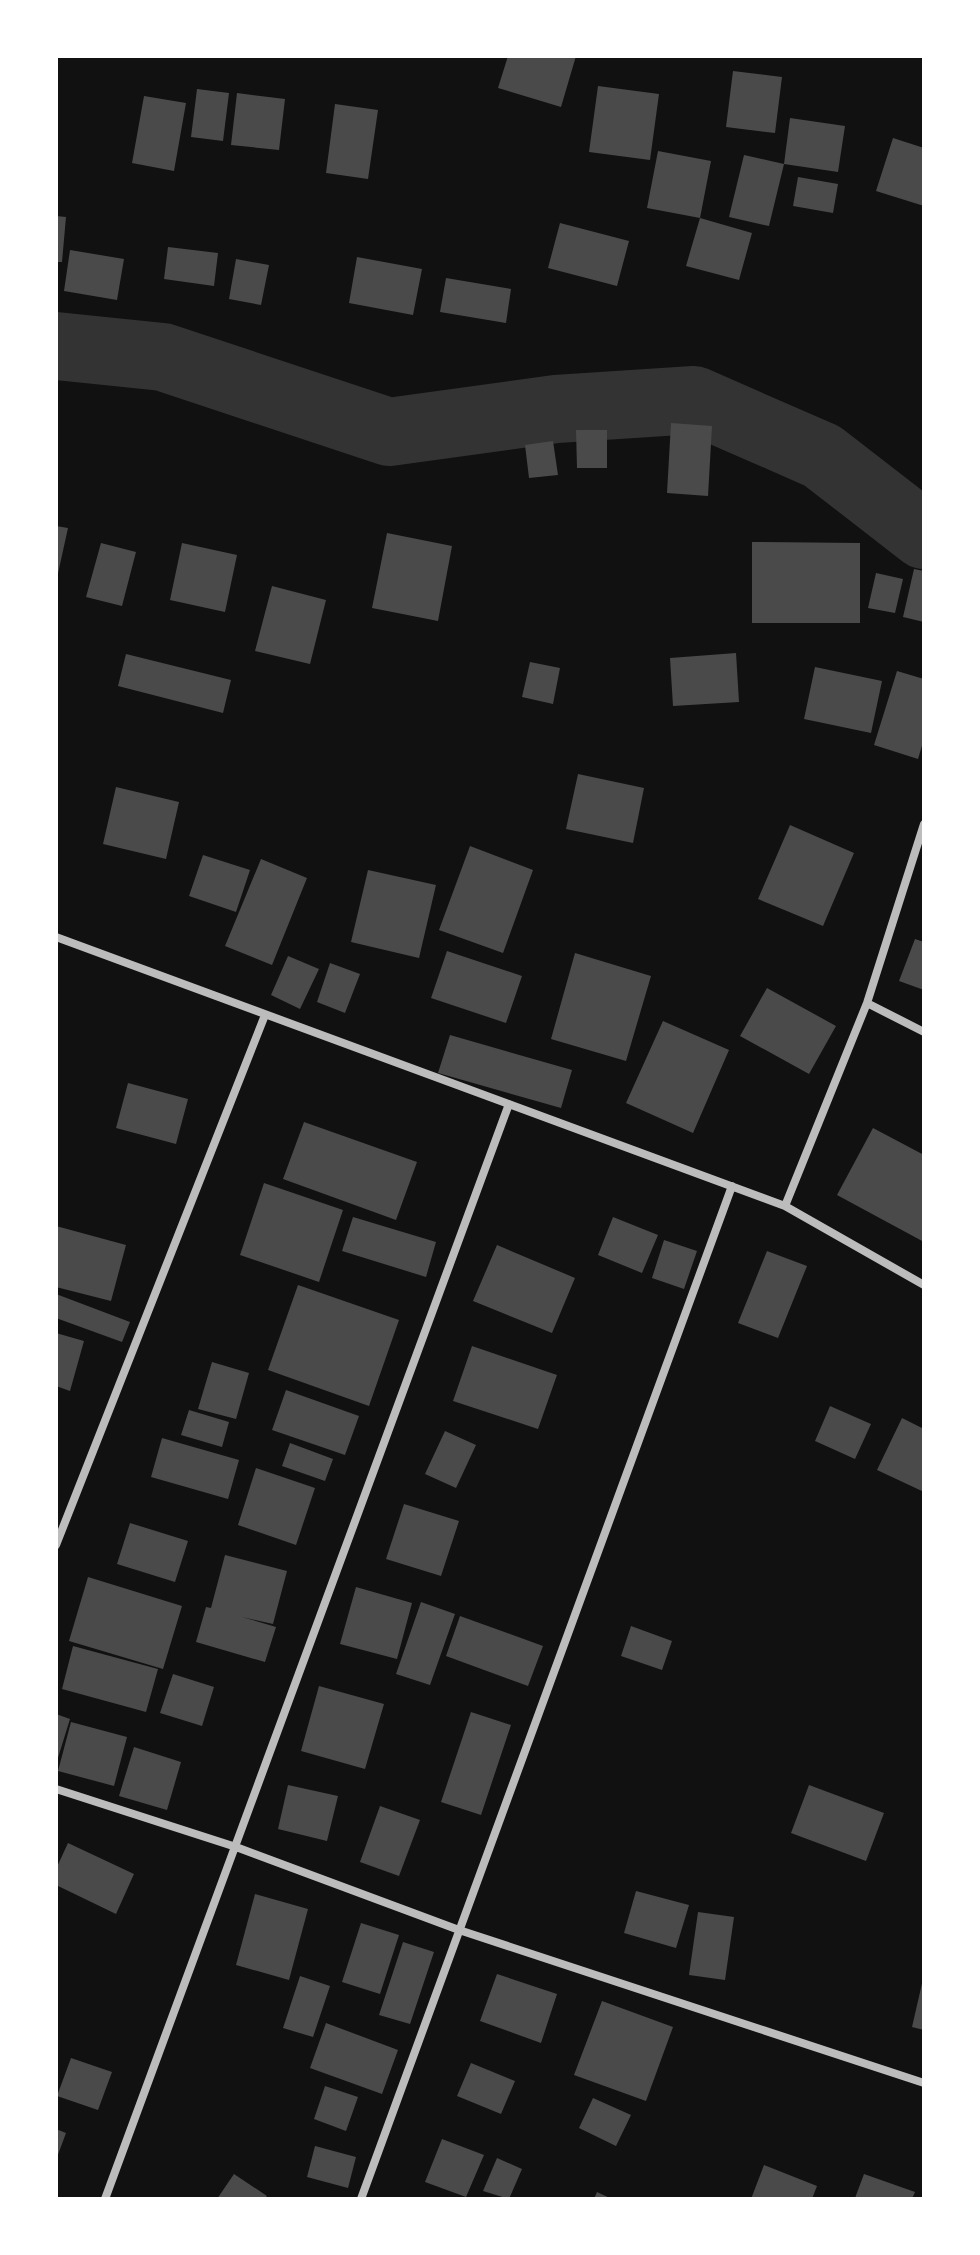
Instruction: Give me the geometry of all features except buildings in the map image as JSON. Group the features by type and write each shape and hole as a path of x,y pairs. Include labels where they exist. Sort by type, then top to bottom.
{"street":[{"path":"785,1206 867,1003 923,829"},
{"path":"56,937 785,1206 924,1285"},
{"path":"867,1003 924,1032"},
{"path":"56,1545 265,1015"},
{"path":"105,2199 509,1104"},
{"path":"361,2199 732,1186"},
{"path":"56,1789 236,1847 459,1930 924,2083"}],"waterway":[{"path":"56,346 163,357 389,432 556,409 694,400 822,456 924,535"}]}
